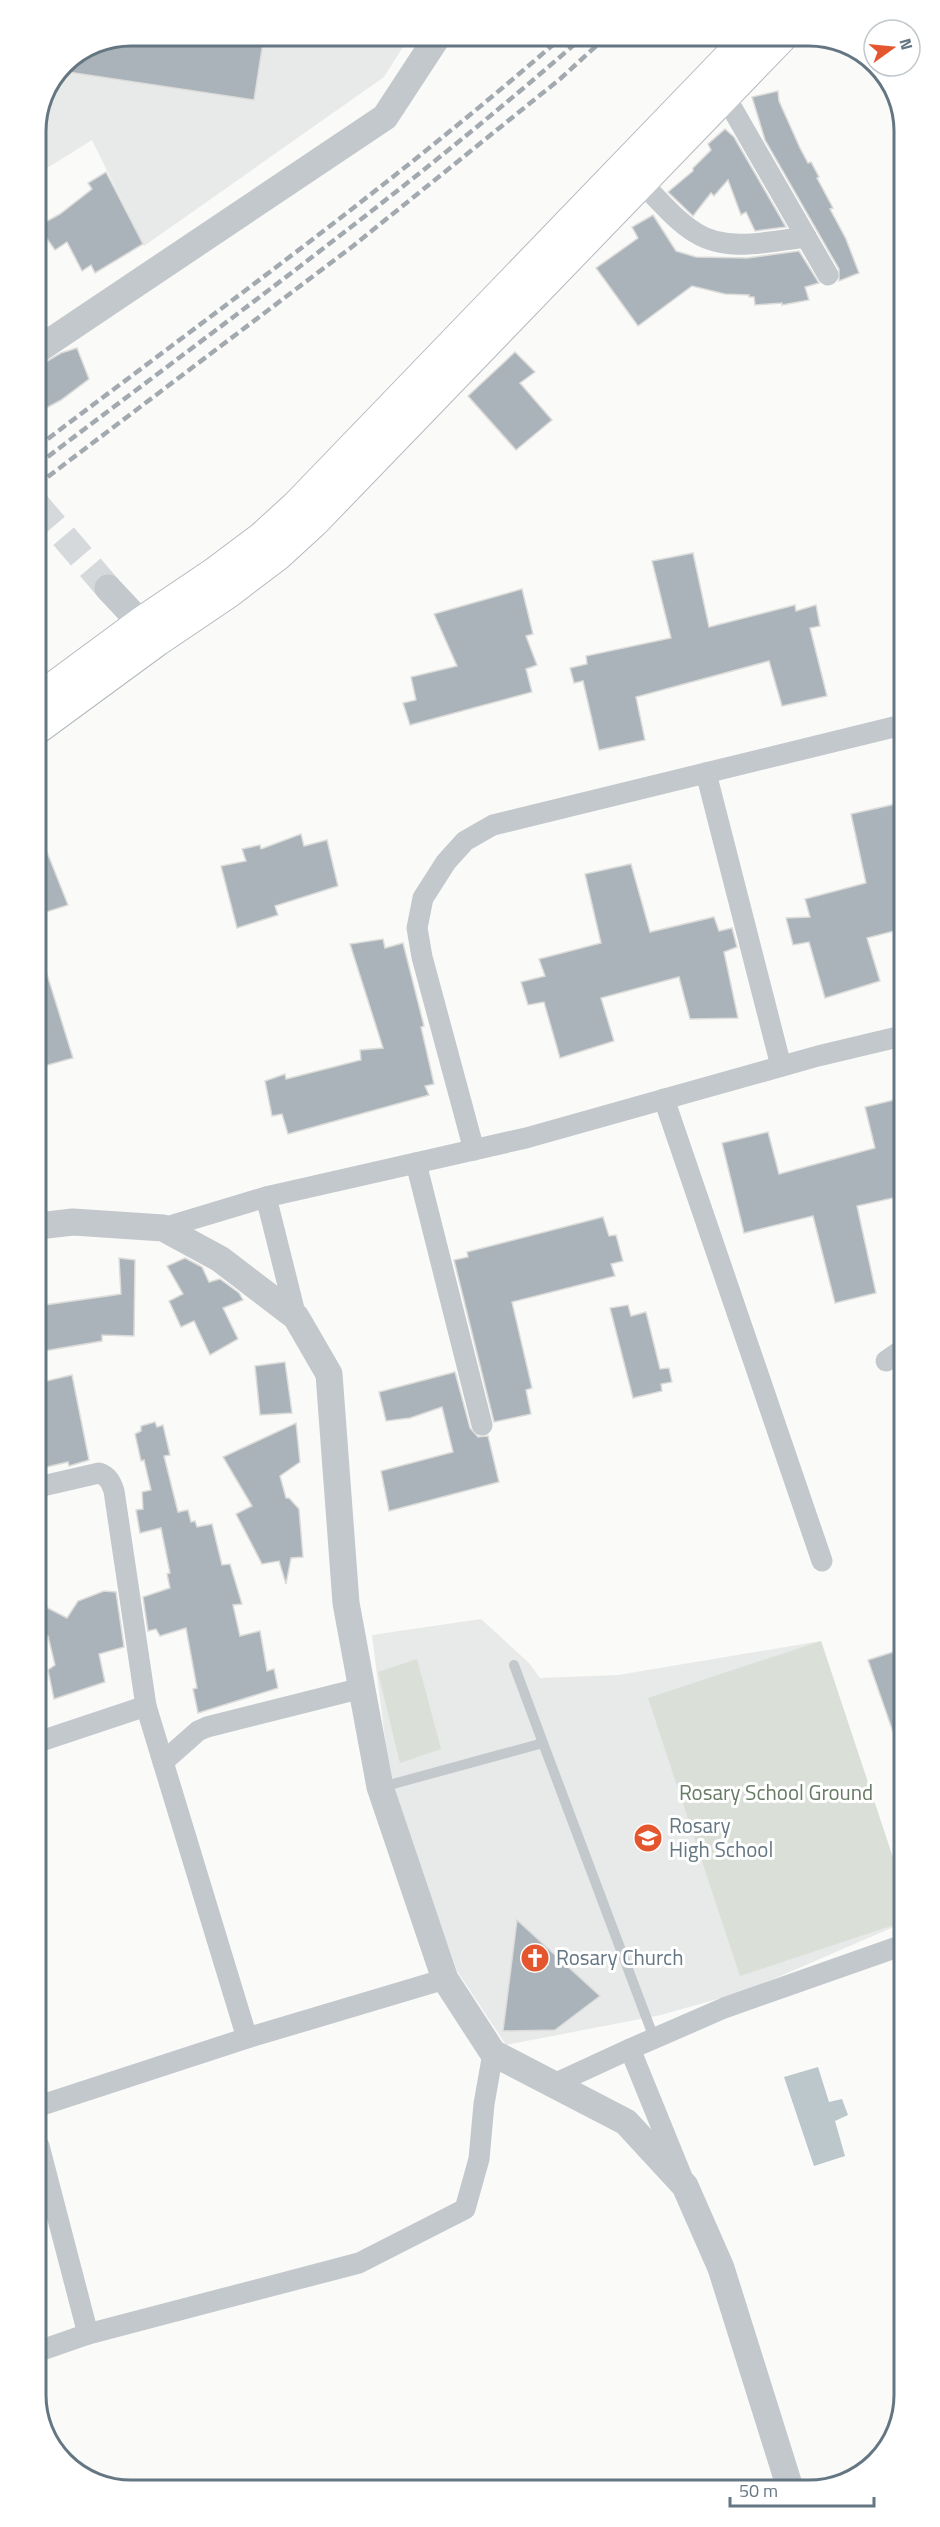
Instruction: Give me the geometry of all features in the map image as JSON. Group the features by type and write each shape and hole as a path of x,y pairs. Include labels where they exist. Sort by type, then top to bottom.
{"main road":[{"path":"47,721 214,573 262,537 297,505 739,47"},
{"path":"47,693 149,632 228,593 278,555 314,522 772,47"}],"street":[{"path":"47,344 385,117 431,46"},
{"path":"725,96 828,275"},
{"path":"641,182 696,234 713,241 742,244 806,237"},
{"path":"108,588 149,632"},
{"path":"474,1150 422,957 417,928 423,898 446,862 465,841 493,825 894,727"},
{"path":"706,773 781,1066"},
{"path":"47,1225 73,1222 163,1228 266,1197 526,1138 781,1066 894,1038"},
{"path":"664,1099 822,1561"},
{"path":"416,1163 482,1425"},
{"path":"266,1197 296,1317 329,1374 346,1603 380,1787 445,1979 493,2053 627,2122 685,2186"},
{"path":"163,1228 220,1258 296,1317"},
{"path":"46,1485 99,1473 106,1475 111,1482 146,1707 247,2038"},
{"path":"163,1762 198,1731 207,1727 362,1688"},
{"path":"46,1739 146,1707"},
{"path":"554,2084 724,2008 894,1948"},
{"path":"46,2104 247,2038 445,1979"},
{"path":"630,2049 720,2268 787,2480"},
{"path":"46,2349 88,2334 359,2263 465,2209 479,2159 484,2104 493,2053"},
{"path":"46,2173 88,2334"}],"lane":[{"path":"514,1665 654,2038"},
{"path":"380,1787 543,1743"}],"shaded area":[{"path":"131,46 403,46 384,77 144,246 92,140 47,168 47,126 49,109 55,94 75,68 104,51"},
{"name":"Rosary High School","path":"481,1619 529,1663 540,1678 618,1675 821,1641 894,1861 894,1927 746,1991 661,2015 506,2045 457,1971 391,1787 372,1635"},
{"path":"818,2067 829,2102 842,2099 848,2115 835,2121 845,2156 814,2166 784,2077"}],"green space":[{"name":"Rosary School Ground","path":"821,1641 894,1861 894,1925 740,1976 648,1698"},
{"path":"417,1659 441,1749 400,1763 378,1672"}],"building":[{"path":"131,46 262,46 254,100 71,72 89,58 115,48"},
{"path":"778,91 779,101 800,148 819,177 817,178 833,208 830,209 846,239 859,273 839,281 839,269 765,140 752,97"},
{"path":"725,129 734,137 786,227 755,231 746,212 741,215 728,180 714,196 711,193 693,216 668,192 693,171 693,168 711,150 708,144"},
{"path":"106,172 143,244 95,273 91,265 82,271 67,242 55,250 47,239 47,221 92,189 88,183"},
{"path":"653,215 676,251 696,257 747,258 799,251 819,283 805,287 809,300 782,305 782,303 755,305 754,297 749,297 749,295 725,294 692,286 638,326 596,268 638,238 632,227"},
{"path":"77,348 89,379 47,408 47,361 61,353"},
{"path":"515,352 535,372 520,383 552,420 516,450 468,396"},
{"path":"693,553 709,627 795,605 796,611 816,605 820,626 810,628 827,696 782,706 769,661 636,697 645,740 599,750 583,681 574,683 570,668 587,664 586,656 671,638 652,561"},
{"path":"522,589 533,634 526,636 537,665 526,669 532,692 410,725 403,703 416,700 411,677 457,666 434,614"},
{"path":"894,804 894,931 867,938 880,981 825,998 809,942 793,945 786,918 810,917 805,899 866,883 851,814"},
{"path":"301,834 304,846 327,840 338,886 275,906 278,915 237,928 221,866 246,861 242,849 260,845 261,849"},
{"path":"47,851 68,905 47,912"},
{"path":"631,864 650,932 714,917 719,931 732,928 737,947 724,952 738,1018 690,1019 679,977 601,998 614,1041 560,1058 544,1002 528,1005 521,982 545,976 539,959 601,943 585,874"},
{"path":"383,939 385,948 403,943 424,1026 421,1027 434,1084 425,1086 429,1095 288,1134 282,1114 272,1116 265,1081 285,1074 286,1079 361,1060 360,1050 383,1048 350,944"},
{"path":"47,973 73,1058 47,1065"},
{"path":"894,1100 894,1198 857,1206 876,1293 835,1303 813,1216 744,1233 722,1143 768,1132 779,1174 875,1148 865,1107"},
{"path":"603,1217 609,1236 616,1235 623,1261 611,1264 615,1276 512,1302 532,1388 526,1390 531,1414 494,1422 454,1260 468,1257 467,1252"},
{"path":"119,1258 135,1260 134,1336 102,1335 102,1341 46,1351 46,1305 121,1294"},
{"path":"185,1258 202,1267 209,1282 220,1279 239,1293 243,1300 223,1308 238,1339 210,1355 194,1321 181,1327 169,1301 183,1294 167,1266"},
{"path":"628,1305 631,1316 646,1312 660,1369 669,1368 672,1382 661,1384 662,1391 633,1398 610,1308"},
{"path":"285,1362 292,1413 260,1415 255,1366"},
{"path":"455,1372 470,1428 478,1437 488,1436 499,1482 389,1511 381,1471 453,1452 442,1407 410,1418 386,1421 379,1392"},
{"path":"72,1375 89,1460 69,1466 68,1462 46,1467 46,1381"},
{"path":"155,1422 157,1427 163,1425 170,1455 164,1456 178,1512 188,1510 191,1522 195,1521 197,1527 212,1524 222,1565 230,1564 242,1604 233,1605 240,1636 260,1631 267,1671 274,1669 278,1688 198,1713 193,1689 197,1688 186,1628 160,1636 156,1629 148,1631 143,1597 170,1588 167,1574 170,1573 161,1528 140,1533 136,1510 143,1509 142,1492 151,1490 135,1434 141,1431 141,1426"},
{"path":"296,1423 300,1462 280,1476 286,1498 289,1498 299,1509 303,1557 291,1558 286,1584 279,1561 262,1564 236,1514 252,1506 223,1457"},
{"path":"104,1591 116,1592 124,1647 99,1654 105,1682 54,1699 48,1670 55,1665 46,1635 46,1607 67,1618 78,1601"},
{"path":"893,1652 894,1735 868,1660"},
{"name":"Rosary Church","path":"517,1920 600,1996 555,2030 503,2031"}],"tunnel":[{"path":"47,516 108,588"}],"railway":[{"path":"47,440 369,195 550,47"},
{"path":"47,458 383,202 572,47"},
{"path":"47,478 353,246 560,79 595,47"}],"place":[{"name":"Rosary High School","path":"648,1838"},
{"name":"Rosary Church","path":"535,1958"}]}
